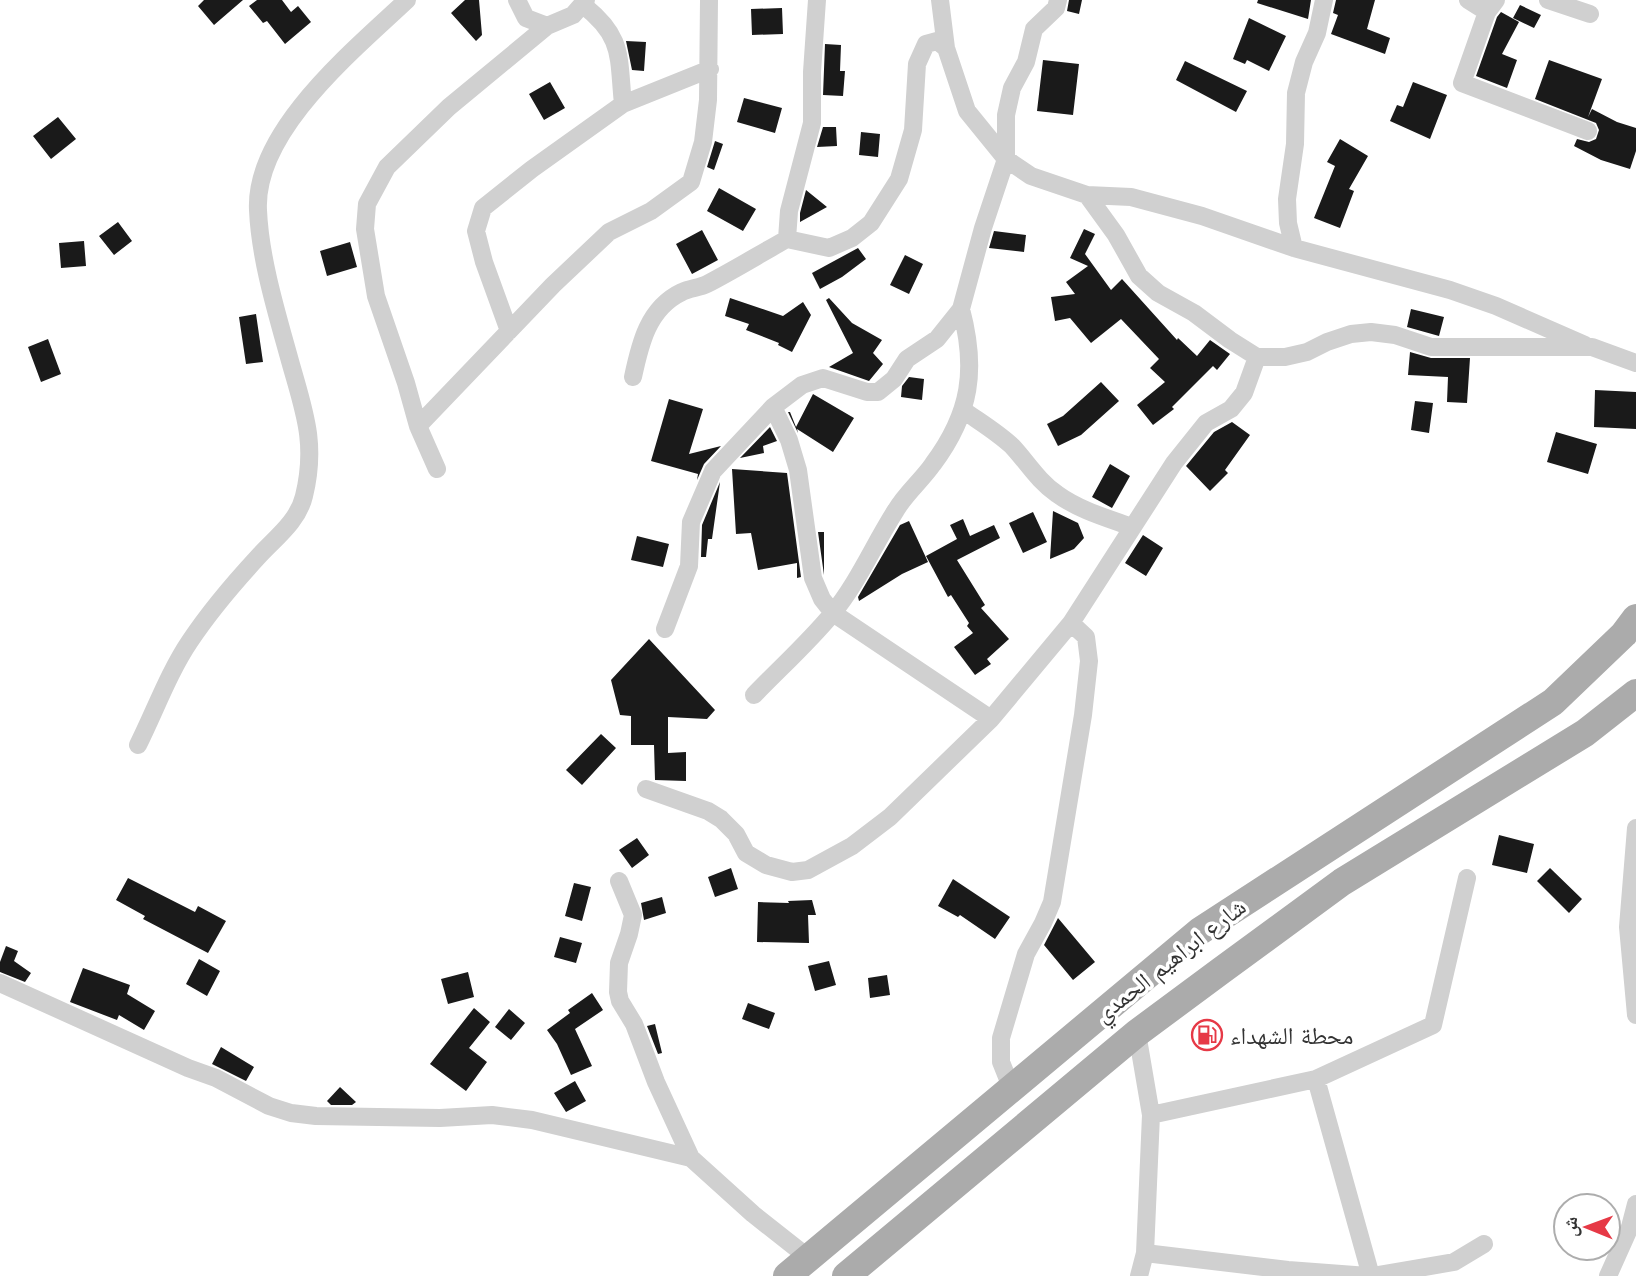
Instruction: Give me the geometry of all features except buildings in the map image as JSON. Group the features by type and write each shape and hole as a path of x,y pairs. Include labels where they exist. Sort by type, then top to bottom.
{"main road":[{"name":"شارع ابراهيم الحمدي","path":"787,1276 816,1267 1011,1087 1200,931 1553,702 1624,634 1636,618"},
{"name":"شارع ابراهيم الحمدي","path":"846,1276 1137,1034 1342,882 1585,733 1635,699"},
{"path":"1200,931 1222,970"}],"street":[{"path":"138,745 189,643 223,597 259,555 287,528 303,499 311,462 309,429 268,269 258,208 263,178 273,148 285,126 304,103 407,0"},
{"path":"517,0 526,18 547,26"},
{"path":"418,426 609,232 652,211 691,182 703,142 710,69 709,0"},
{"path":"787,239 789,211 812,123 817,0"},
{"path":"940,0 946,48 967,111 1006,159 1031,176 1087,195 1131,197 1166,205 1294,248 1450,290 1636,363"},
{"path":"665,629 690,566 691,522 713,471 773,407 802,386 823,378 867,392 878,392 894,379 907,359 937,339 961,309 983,228 1006,159 1006,115 1012,88 1026,62 1034,29 1056,8 1058,0"},
{"path":"1294,248 1288,223 1287,199 1295,144 1296,93 1304,62 1317,33 1324,0"},
{"path":"1468,0 1492,6 1462,83 1588,131"},
{"path":"1548,0 1590,14"},
{"path":"437,469 418,426 376,296 365,229 366,204 387,167 449,107 547,26 573,15 585,3 603,21 617,44 622,104"},
{"path":"633,377 640,345 654,315 669,299 684,291 703,286 787,239 829,248 852,238 871,223 899,179 914,130 917,64 926,44 937,41 946,48"},
{"path":"509,331 484,262 476,230 483,208 622,104 710,69"},
{"path":"1087,195 1116,235 1139,276 1158,293 1194,313 1257,357 1307,352 1351,334 1371,332 1395,335 1431,347 1592,347"},
{"path":"754,695 833,613 897,508 934,464 963,410 971,368 969,337 961,309"},
{"path":"646,789 708,811 721,819 736,834 746,853 766,866 792,872 808,870 852,846 890,817 991,719 1071,623 1174,463 1206,423 1231,409 1244,393 1257,357"},
{"path":"773,407 789,440 798,470 813,578 822,599 833,613 991,719"},
{"path":"963,410 999,435 1035,476 1057,494 1084,509 1132,527"},
{"path":"1011,1087 1001,1062 1001,1038 1026,954 1052,902 1083,715 1089,661 1086,637 1071,623"},
{"path":"1636,828 1628,927 1636,1015"},
{"path":"1151,1115 1316,1079 1433,1025 1467,878"},
{"path":"619,881 633,915 619,963 620,1001 634,1024 656,1082 691,1158 816,1267"},
{"path":"0,983 187,1068 216,1078 269,1106 291,1113 316,1116 440,1118 492,1115 532,1120 691,1158"},
{"path":"1137,1034 1151,1115 1145,1253 1139,1276"},
{"path":"1316,1079 1371,1276"},
{"path":"1608,1276 1633,1232 1636,1205"},
{"path":"1145,1253 1288,1273 1371,1276 1454,1262 1484,1244"}],"place":[{"name":"محطة الشهداء","path":"1207,1035"}]}
